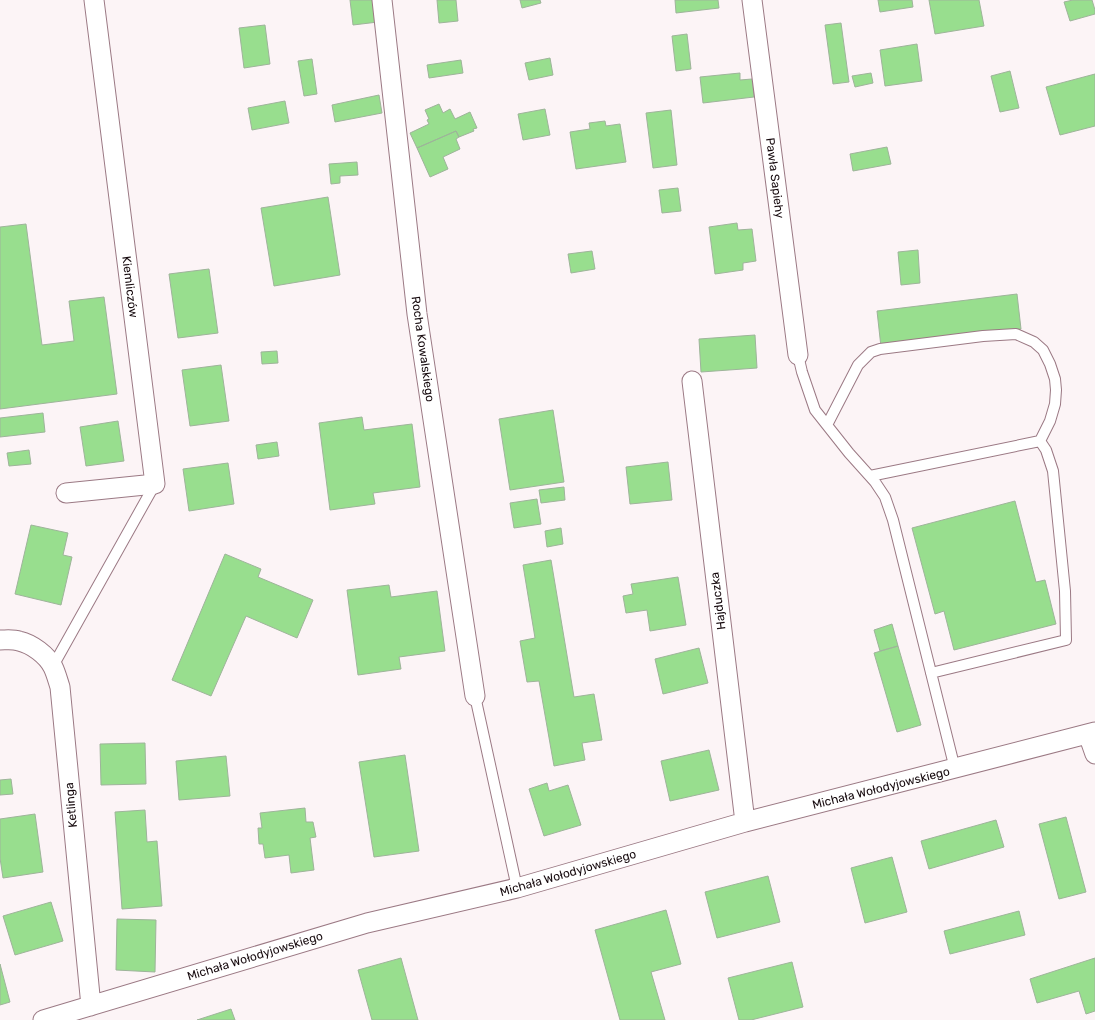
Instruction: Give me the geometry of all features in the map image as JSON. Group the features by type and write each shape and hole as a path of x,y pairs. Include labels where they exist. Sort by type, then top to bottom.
{"street":[{"name":"Kiemliczów","path":"94,0 155,484"},
{"name":"Rocha Kowalskiego","path":"382,0 417,314 475,696"},
{"name":"Pawła Sapiehy","path":"752,0 798,355"},
{"name":"Hajduczka","path":"692,381 745,822"},
{"path":"66,493 155,484"},
{"name":"Ketlinga","path":"0,640 18,640 37,649 53,666 60,688 91,1006"},
{"path":"1092,733 1095,754"},
{"name":"Michała Wołodyjowskiego","path":"43,1020 367,923 517,888 745,822 1092,733"}],"lane":[{"path":"827,425 858,365 871,352 880,349 983,336 1016,334 1034,342 1043,350 1055,379 1055,404 1050,421 1040,441"},
{"path":"798,355 815,410 849,453 875,482 885,497 893,520 955,769"},
{"path":"870,476 1040,441"},
{"path":"931,672 1066,640 1065,591 1053,471 1046,450 1040,441"},
{"path":"53,666 155,484"},
{"path":"475,696 517,888"}],"building":[{"path":"350,0 376,0 378,22 353,25"},
{"path":"437,0 456,0 458,21 439,23"},
{"path":"520,0 540,0 541,3 522,8"},
{"path":"675,0 718,0 719,8 676,13"},
{"path":"878,0 912,0 913,7 880,12"},
{"path":"929,0 979,0 984,26 935,34"},
{"path":"1073,0 1092,0 1095,14 1070,21 1064,2"},
{"path":"841,23 849,82 833,84 825,25"},
{"path":"265,25 270,64 244,68 239,28"},
{"path":"687,34 691,69 676,71 672,36"},
{"path":"917,44 922,81 885,86 880,50"},
{"path":"550,58 553,75 529,80 525,63"},
{"path":"312,59 317,94 304,96 298,61"},
{"path":"461,60 463,73 429,78 427,65"},
{"path":"1010,71 1019,108 1000,112 991,76"},
{"path":"740,73 740,80 752,79 754,97 703,103 700,77"},
{"path":"871,73 873,83 855,87 852,76"},
{"path":"1095,74 1095,126 1060,135 1046,87"},
{"path":"379,95 382,113 335,122 332,105"},
{"path":"285,101 289,123 252,130 248,108"},
{"path":"439,104 443,113 450,109 455,119 470,112 477,128 473,129 474,131 459,137 456,131 417,148 410,133 429,124 427,120 429,119 425,110"},
{"path":"545,109 550,135 523,140 518,114"},
{"path":"671,110 677,165 653,168 646,113"},
{"path":"605,121 606,126 620,124 626,162 576,169 570,132 590,129 589,123"},
{"path":"456,131 459,137 456,139 460,149 443,157 448,169 430,177 417,148"},
{"path":"887,147 891,164 853,171 850,154"},
{"path":"357,162 358,175 340,176 340,183 331,184 329,164"},
{"path":"678,188 681,211 662,213 659,190"},
{"path":"328,197 340,275 274,286 261,208"},
{"path":"737,223 738,230 752,229 756,261 743,263 743,270 715,274 709,227"},
{"path":"26,224 42,345 74,341 69,301 104,297 117,394 0,409 0,227"},
{"path":"918,250 920,283 901,285 898,252"},
{"path":"592,251 595,269 571,273 568,254"},
{"path":"209,269 218,333 178,338 169,274"},
{"path":"1017,294 1021,329 881,347 877,311"},
{"path":"755,335 757,368 701,372 699,339"},
{"path":"277,351 278,363 262,364 261,352"},
{"path":"221,365 229,421 190,426 182,370"},
{"path":"553,410 564,482 510,490 499,419"},
{"path":"43,413 45,432 0,437 0,418"},
{"path":"362,417 364,430 412,424 420,487 373,493 375,504 330,510 319,423"},
{"path":"118,421 124,461 86,466 80,427"},
{"path":"277,442 279,456 258,459 256,445"},
{"path":"29,450 31,464 9,466 7,453"},
{"path":"668,462 672,500 630,504 626,467"},
{"path":"228,463 234,504 189,511 183,469"},
{"path":"564,487 565,500 541,503 539,490"},
{"path":"537,499 541,524 514,528 510,503"},
{"path":"1015,501 1036,582 1045,580 1056,624 954,650 944,611 935,614 912,528"},
{"path":"31,525 68,533 63,555 72,557 61,605 15,594"},
{"path":"561,528 563,544 547,547 545,531"},
{"path":"225,554 261,569 258,577 313,600 297,638 246,616 211,696 172,680"},
{"path":"551,560 574,697 594,694 602,740 582,743 585,760 554,766 539,681 527,682 520,641 535,638 523,565"},
{"path":"678,577 686,625 650,631 647,610 626,613 623,596 633,594 631,584"},
{"path":"389,585 391,597 437,591 445,651 399,657 401,669 358,675 347,590"},
{"path":"892,624 898,646 880,651 874,630"},
{"path":"898,646 921,725 897,732 874,653"},
{"path":"699,648 708,683 663,694 655,659"},
{"path":"145,743 146,784 101,785 100,744"},
{"path":"709,750 719,790 670,801 661,761"},
{"path":"405,755 419,851 374,857 359,762"},
{"path":"226,756 230,796 179,800 176,761"},
{"path":"11,779 13,794 0,795 0,780"},
{"path":"547,783 549,791 568,785 581,825 544,836 529,789"},
{"path":"305,808 306,822 313,822 316,837 310,838 314,870 291,873 289,855 265,858 263,844 259,844 258,828 262,828 260,813"},
{"path":"145,810 147,842 157,841 162,906 122,909 115,812"},
{"path":"35,814 43,872 3,878 0,858 0,819"},
{"path":"1066,817 1086,892 1059,899 1039,824"},
{"path":"996,820 1004,847 929,869 921,841"},
{"path":"892,857 907,912 865,923 851,868"},
{"path":"768,876 780,922 717,938 705,892"},
{"path":"51,902 63,941 15,955 3,916"},
{"path":"666,910 681,964 651,972 665,1020 620,1020 595,930"},
{"path":"1019,911 1025,935 950,954 944,931"},
{"path":"117,919 156,920 155,972 116,970"},
{"path":"401,958 418,1020 372,1020 358,970"},
{"path":"1095,958 1095,1011 1086,1014 1079,991 1037,1003 1030,979"},
{"path":"792,962 803,1007 751,1020 739,1020 728,978"},
{"path":"0,964 10,1002 0,1005"},
{"path":"231,1009 235,1020 197,1020"}]}
